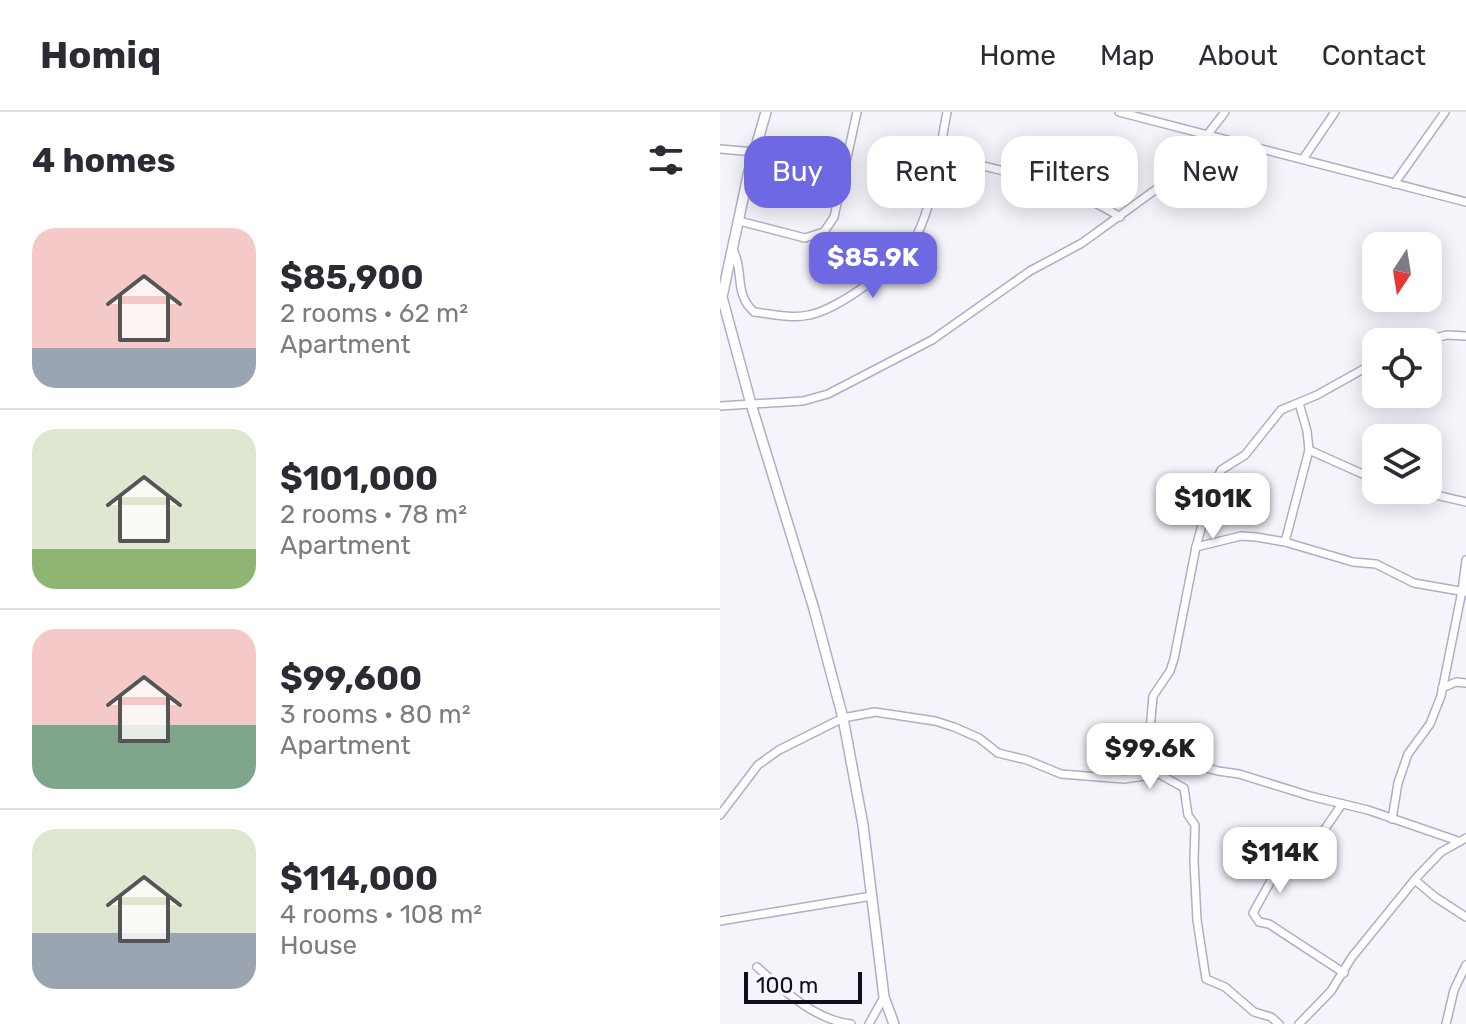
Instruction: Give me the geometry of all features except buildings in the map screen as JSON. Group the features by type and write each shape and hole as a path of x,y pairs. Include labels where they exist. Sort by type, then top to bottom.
{"street":[{"path":"759,136 766,112"},
{"path":"739,221 805,238 824,232 834,217 857,112"},
{"path":"943,136 947,112"},
{"path":"1119,112 1208,136 1225,112"},
{"path":"1303,159 1335,112"},
{"path":"1394,184 1445,112"},
{"path":"720,149 744,151"},
{"path":"1267,150 1466,202"},
{"path":"985,168 1062,187 1095,201 1120,217"},
{"path":"720,406 803,401 828,394 932,340 1030,271 1082,243 1154,191"},
{"path":"744,198 722,297 751,404 797,548 843,718 863,825 884,997 894,1024"},
{"path":"732,248 739,263 741,297 751,310 789,316 816,313 864,287 910,245 926,208"},
{"path":"1442,336 1466,336"},
{"path":"1138,777 1150,730 1153,696 1170,671 1174,659 1196,547 1210,496 1221,470 1245,455 1281,410 1362,369"},
{"path":"1285,542 1309,450 1299,403"},
{"path":"1309,450 1362,474"},
{"path":"1442,496 1466,502"},
{"path":"1196,547 1241,536 1285,542 1353,562 1376,564 1414,583 1464,592"},
{"path":"1392,819 1398,783 1408,754 1433,719 1442,688 1464,592 1466,560"},
{"path":"1442,688 1456,682 1466,683"},
{"path":"720,815 758,765 779,750 843,718 875,712 935,721 979,738 998,753 1027,760 1061,774 1124,779 1159,774 1188,763 1239,774 1462,839"},
{"path":"1159,774 1184,788 1188,815 1195,825 1197,920 1206,979 1225,987 1254,1012 1271,1017 1279,1024"},
{"path":"1342,804 1320,836 1273,877 1253,913 1259,922 1282,932 1344,973"},
{"path":"1299,1024 1344,973 1352,957 1415,880 1441,852 1462,839"},
{"path":"1415,880 1466,917"},
{"path":"720,921 872,896"},
{"path":"1446,1024 1454,990 1466,965"},
{"path":"757,967 786,992 828,1018 851,1024"},
{"path":"869,1024 884,997"}]}
